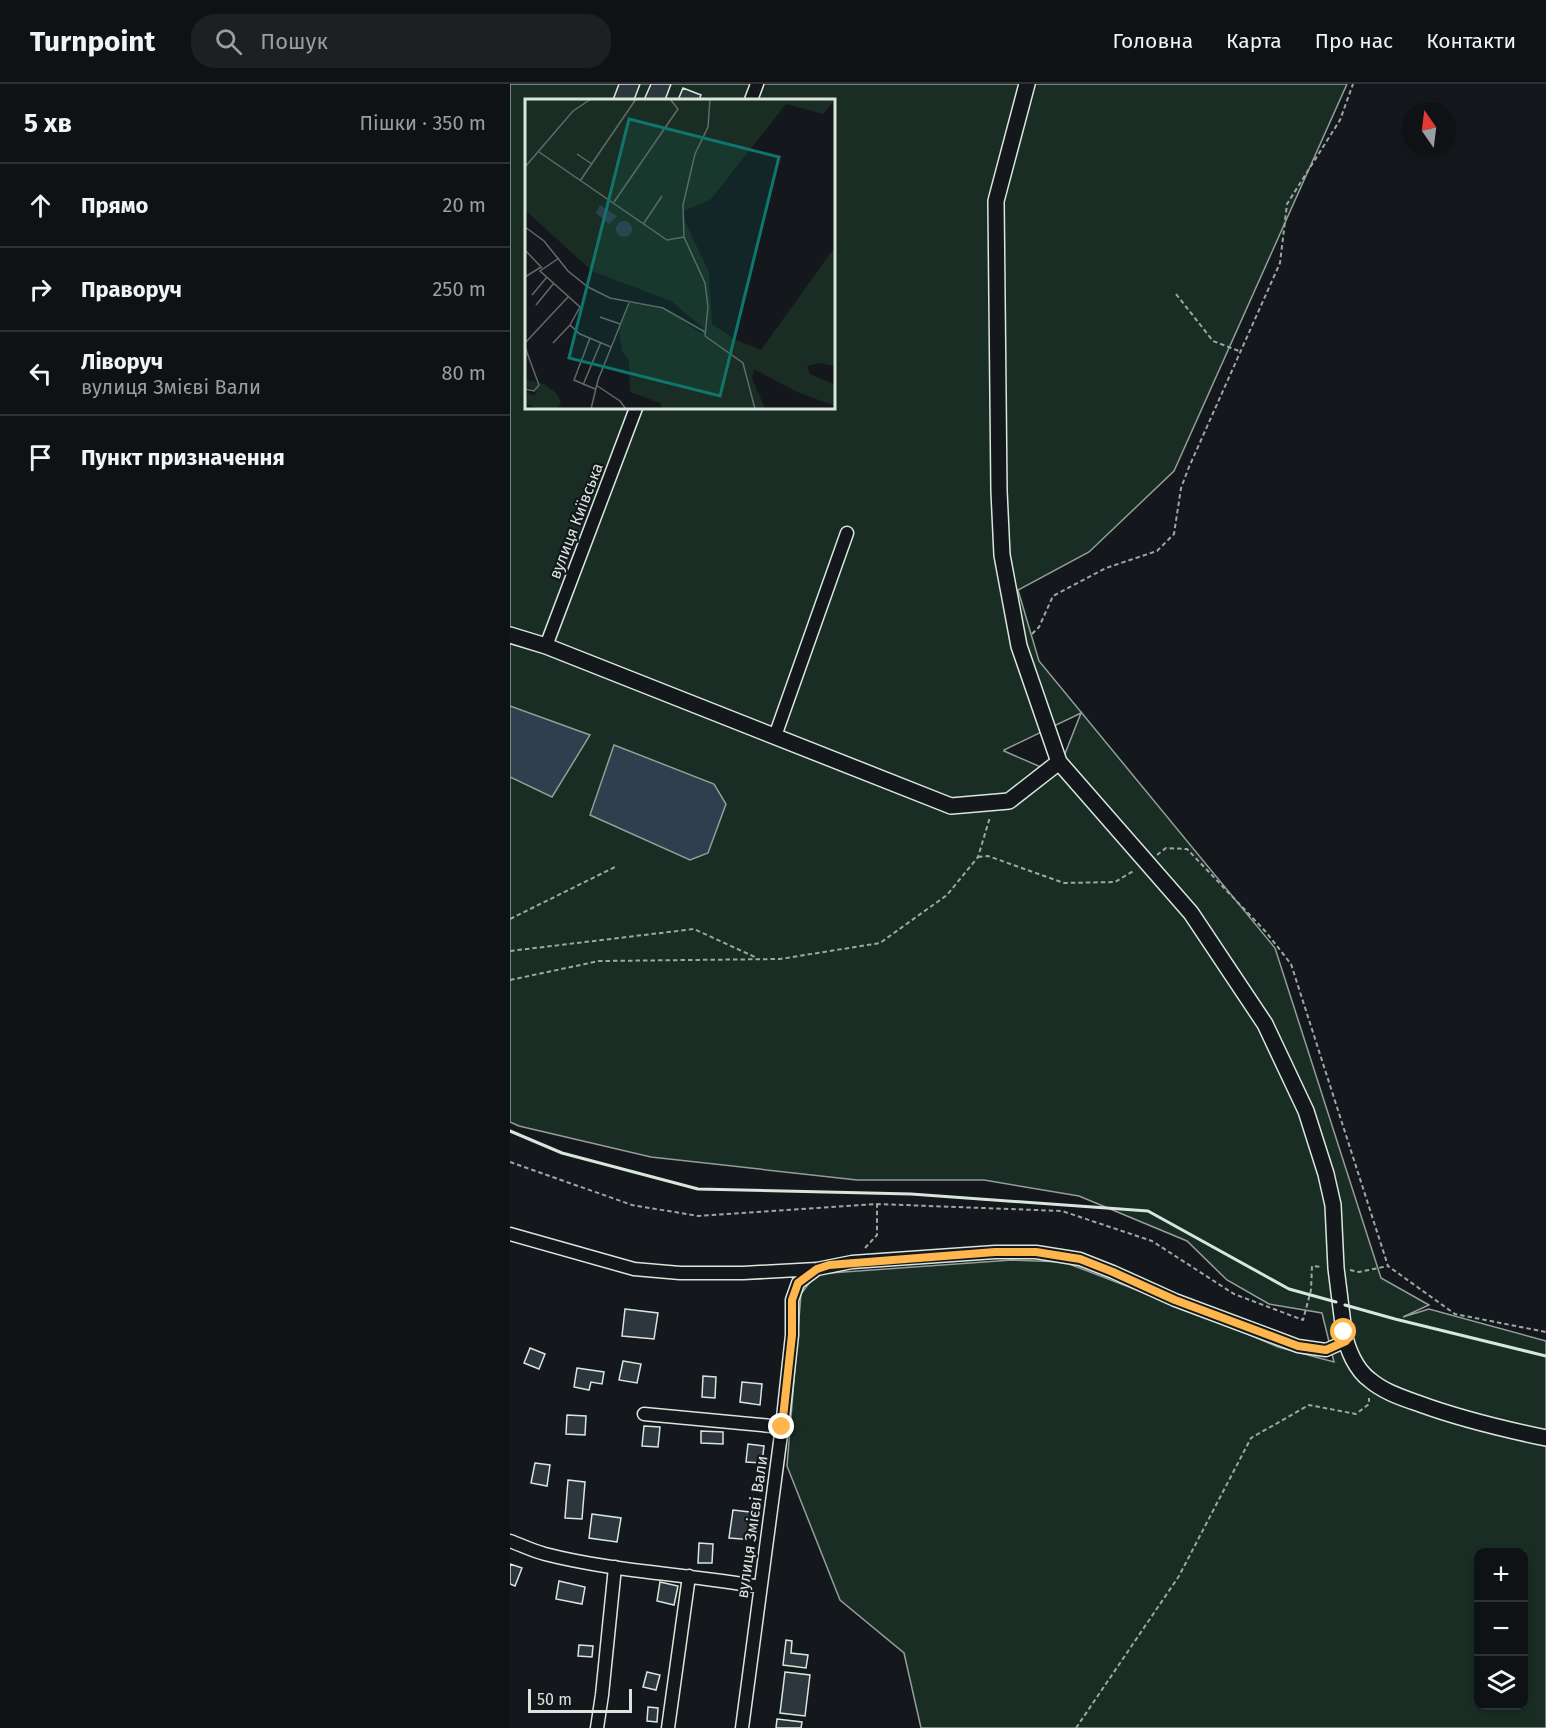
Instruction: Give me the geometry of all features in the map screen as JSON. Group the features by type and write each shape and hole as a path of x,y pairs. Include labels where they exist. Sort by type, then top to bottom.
{"street":[{"path":"751,99 758,84"},
{"path":"1027,84 996,201 999,491 1002,555 1019,646 1059,762 1191,913 1265,1024 1306,1111 1326,1174 1333,1204 1336,1268 1346,1341 1356,1364 1369,1380 1395,1395 1454,1417 1546,1438"},
{"name":"вулиця Київська","path":"546,646 635,410"},
{"path":"775,736 847,533"},
{"path":"510,635 546,646 951,806 1009,801 1059,762"},
{"path":"510,1234 633,1269 680,1274 817,1269 852,1262 995,1252 1036,1252 1080,1259 1175,1300 1298,1346 1326,1350 1346,1341"},
{"name":"вулиця Змієві Вали","path":"742,1728 782,1427 792,1335 792,1300 798,1283 817,1269"},
{"path":"644,1414 782,1427"},
{"path":"510,1541 543,1554 615,1567 760,1587"},
{"path":"597,1728 615,1567"},
{"path":"668,1728 689,1576"}],"path":[{"path":"1019,646 1039,627 1053,596 1106,568 1157,551 1174,534 1181,488 1239,351 1280,263 1287,204 1340,120 1353,84"},
{"path":"1176,294 1213,341 1239,351"},
{"path":"510,980 599,961 780,959 880,943 947,895 966,872 978,856 993,802"},
{"path":"510,919 615,867"},
{"path":"510,951 694,929 759,959"},
{"path":"510,1162 632,1205 698,1216 877,1204 1062,1211 1152,1241 1234,1294 1303,1320 1311,1290 1312,1266 1359,1272 1388,1266"},
{"path":"852,1262 877,1235 877,1204"},
{"path":"1076,1728 1179,1576 1251,1438 1309,1405 1356,1414 1369,1404 1369,1380"}],"green space":[{"path":"510,84 1347,84 1174,471 1089,552 1018,590 1039,661 1275,948 1381,1278 1429,1305 1403,1317 1429,1309 1546,1341 1546,1728 921,1728 904,1653 840,1600 787,1466 801,1294 816,1274 1012,1260 1064,1262 1278,1347 1334,1362 1322,1313 1269,1304 1227,1280 1187,1241 1079,1196 984,1180 857,1180 651,1157 510,1122","holes":["1081,713 1057,774 1004,750"]}],"water":[{"path":"510,706 590,735 552,797 510,777"},
{"path":"614,745 714,784 726,804 708,853 690,860 590,815"}],"building":[{"path":"619,84 640,84 634,99 613,99"},
{"path":"651,84 671,84 665,99 644,99"},
{"path":"683,88 701,95 699,99 678,99"},
{"path":"625,1309 658,1313 654,1339 622,1336"},
{"path":"530,1348 545,1354 539,1369 524,1363"},
{"path":"623,1361 641,1364 637,1383 619,1380"},
{"path":"577,1368 604,1372 602,1384 591,1382 589,1390 574,1387"},
{"path":"703,1376 716,1377 715,1398 702,1397"},
{"path":"742,1382 762,1384 760,1405 740,1402"},
{"path":"567,1415 586,1416 585,1435 566,1434"},
{"path":"644,1426 660,1427 658,1447 642,1446"},
{"path":"701,1431 723,1432 723,1444 701,1443"},
{"path":"748,1444 764,1446 762,1463 746,1462"},
{"path":"535,1463 550,1465 547,1486 531,1483"},
{"path":"568,1480 585,1482 582,1519 565,1518"},
{"path":"733,1510 758,1513 755,1540 729,1538"},
{"path":"592,1514 621,1518 617,1542 589,1538"},
{"path":"699,1543 713,1544 712,1563 698,1563"},
{"path":"510,1564 522,1568 515,1586 510,1584"},
{"path":"559,1581 585,1587 582,1604 556,1599"},
{"path":"660,1582 678,1586 674,1605 657,1601"},
{"path":"786,1640 792,1641 791,1653 808,1655 806,1668 783,1665"},
{"path":"579,1645 593,1646 592,1657 578,1656"},
{"path":"647,1672 660,1675 656,1690 643,1687"},
{"path":"785,1672 810,1675 805,1716 780,1713"},
{"path":"648,1707 658,1708 657,1722 647,1721"},
{"path":"777,1719 802,1722 801,1728 776,1728"}],"wall":[{"path":"510,1131 562,1153 698,1189 911,1194 1148,1211 1289,1289 1336,1302"},
{"path":"1345,1305 1546,1356"}],"route":[{"path":"782,1427 792,1335 792,1300 798,1283 817,1269 829,1265 995,1252 1036,1252 1080,1259 1175,1300 1298,1346 1326,1350 1346,1341 1344,1332"}]}
